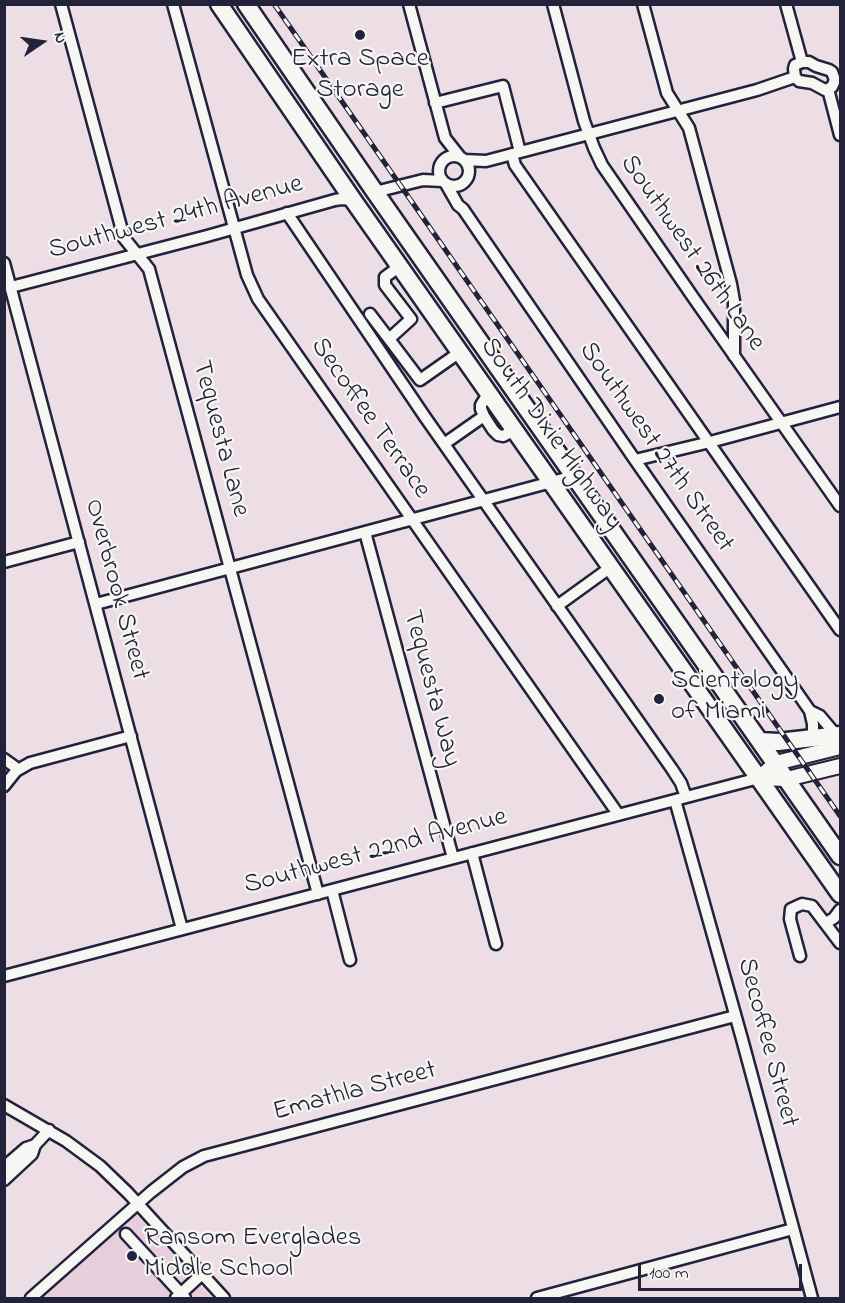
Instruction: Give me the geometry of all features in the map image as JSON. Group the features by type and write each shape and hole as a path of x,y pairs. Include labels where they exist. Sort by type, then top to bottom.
{"highway":[{"name":"South Dixie Highway","path":"219,4 399,266 840,894"},
{"name":"South Dixie Highway","path":"246,4 840,856"},
{"path":"328,162 342,165 361,192 367,194 375,192"},
{"path":"353,200 379,213 407,252 421,258"},
{"path":"760,741 839,739"}],"main road":[{"name":"Southwest 22nd Avenue","path":"759,778 776,764 839,739"},
{"name":"Southwest 22nd Avenue","path":"759,778 787,779 840,765"}],"street":[{"name":"Tequesta Lane","path":"61,4 124,238 149,269 318,894"},
{"name":"Southwest 26th Lane","path":"553,4 596,155 840,506"},
{"path":"643,4 667,93 689,128 731,284 734,301 734,356"},
{"path":"786,4 802,62"},
{"name":"Secoffee Terrace","path":"174,5 250,282 258,299 618,814"},
{"path":"408,5 445,138 469,168 463,196 463,210"},
{"path":"802,62 836,71 834,84 825,90 812,83 799,81 793,73 795,65 802,62"},
{"path":"423,180 450,156 486,161 757,90 795,77"},
{"path":"435,103 503,86 516,153 515,165 840,630"},
{"path":"828,89 840,135"},
{"path":"445,138 439,173 444,182 450,186 459,186 486,161"},
{"path":"375,192 423,180 444,182"},
{"name":"Southwest 27th Street","path":"444,182 810,711 813,738"},
{"name":"Southwest 24th Avenue","path":"10,293 137,254 287,213 341,199 353,200"},
{"name":"Secoffee Street","path":"287,213 444,444 681,783 681,799 735,1016 812,1299"},
{"name":"Overbrook Street","path":"4,263 10,293 96,604 182,929"},
{"path":"399,266 386,277 385,285 411,319"},
{"path":"390,339 411,319 429,308"},
{"path":"370,314 420,380 460,352"},
{"path":"489,392 481,405 484,417 493,430 501,436 515,430"},
{"path":"635,460 840,406"},
{"path":"444,444 484,417"},
{"path":"96,604 574,476"},
{"name":"Tequesta Way","path":"365,532 453,858"},
{"path":"4,562 79,542"},
{"path":"557,606 611,567"},
{"name":"Southwest 27th Street","path":"810,711 820,716 839,739"},
{"path":"4,786 18,769 30,763 131,736"},
{"path":"4,759 18,769"},
{"name":"Southwest 22nd Avenue","path":"4,976 759,778"},
{"path":"472,853 496,944"},
{"path":"332,890 350,960"},
{"path":"800,956 790,919 791,909 802,904 812,906 826,923 837,931 840,943"},
{"path":"826,923 840,910"},
{"name":"Emathla Street","path":"30,1299 137,1203 183,1167 198,1159 735,1016"},
{"path":"4,1105 49,1130 107,1172 223,1298"},
{"path":"4,1180 32,1154 35,1145 49,1130"},
{"path":"4,1167 26,1148 35,1145"},
{"path":"537,1299 793,1229"},
{"path":"126,1234 180,1297 202,1274"}],"shaded area":[{"name":"Ransom Everglades Middle School","path":"136,1214 212,1298 42,1298"}],"railway":[{"path":"274,4 840,816"}],"place":[{"name":"Extra Space Storage","path":"360,35"},
{"name":"Scientology of Miami","path":"659,699"},
{"name":"Ransom Everglades Middle School","path":"132,1256"}]}
